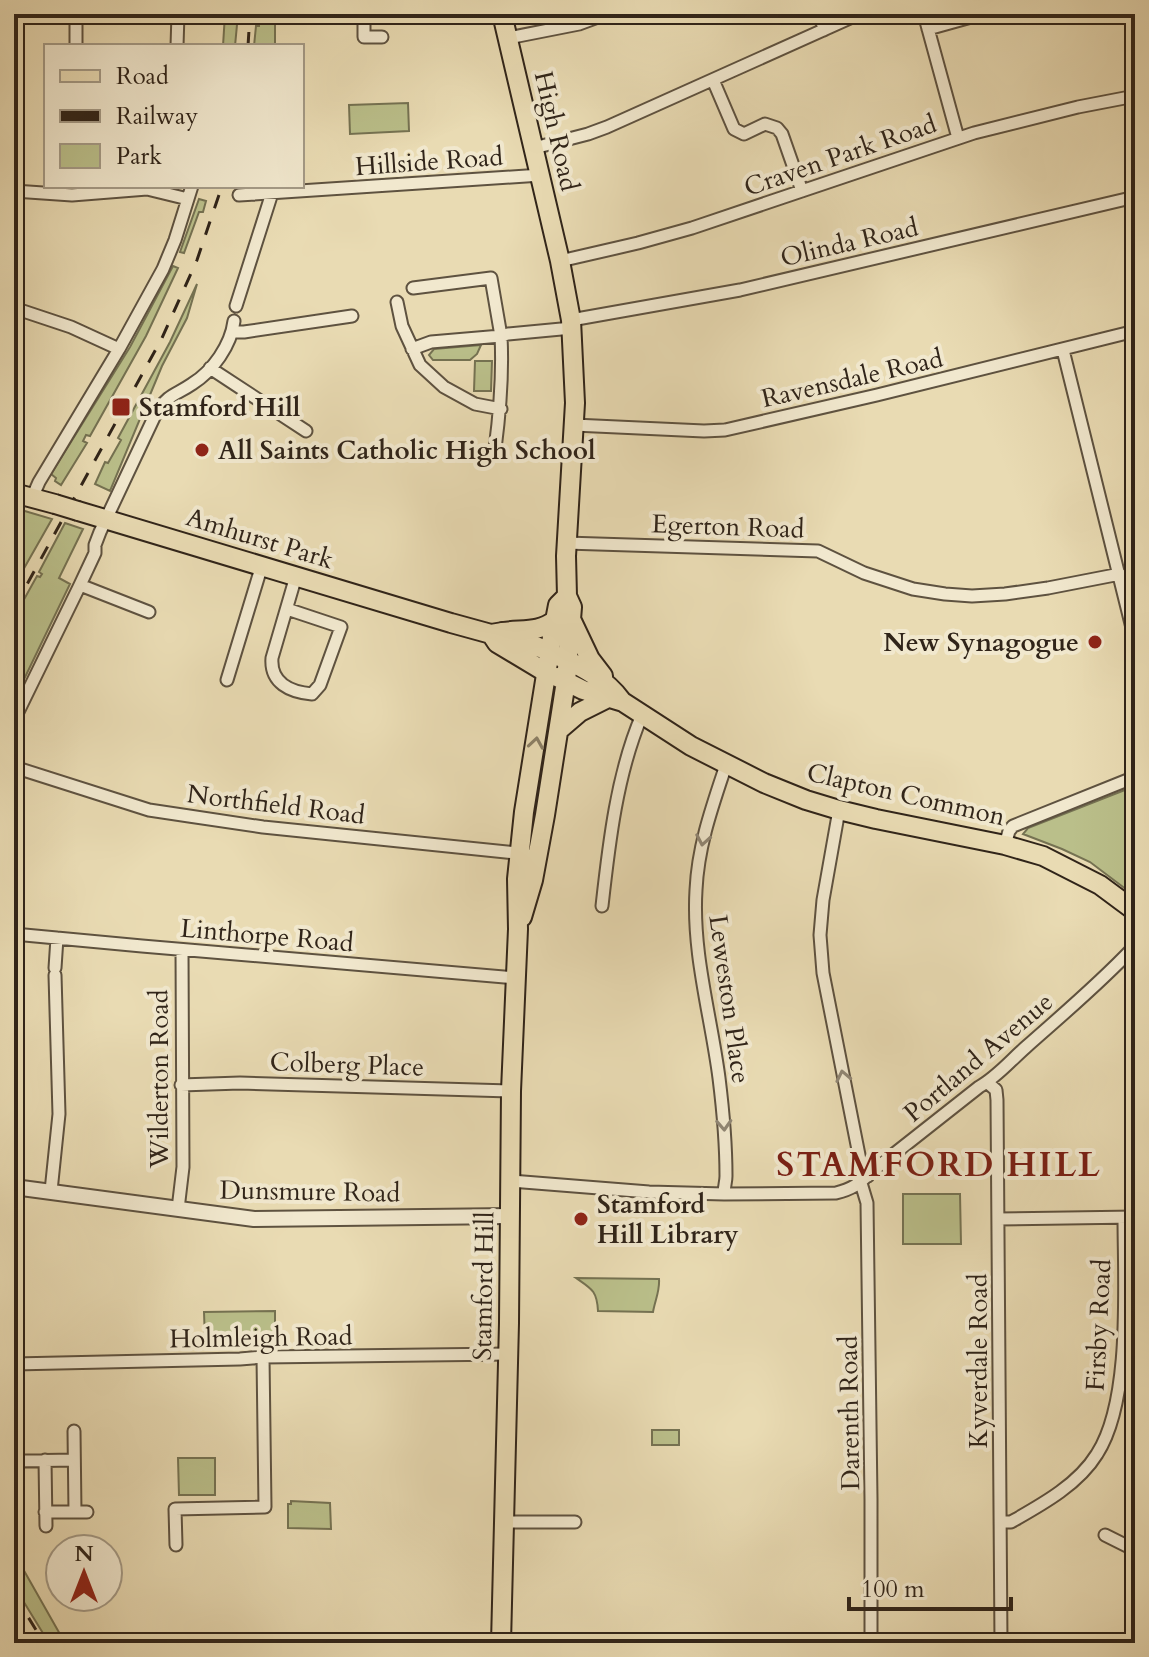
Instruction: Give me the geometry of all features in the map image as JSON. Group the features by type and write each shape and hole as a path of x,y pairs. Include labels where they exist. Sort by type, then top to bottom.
{"main road":[{"name":"High Road","path":"502,14 560,261"},
{"name":"Stamford Hill","path":"501,1643 511,1091 518,929 516,891 550,652 572,607 567,596 566,543 575,383 571,324 560,261"},
{"name":"Amhurst Park","path":"23,496 497,633 550,652"},
{"name":"Stamford Hill","path":"518,929 538,856 559,730 567,660 563,620"},
{"path":"497,633 529,631 563,620 614,696 580,712 559,730"},
{"name":"Amhurst Park","path":"497,633 497,643 547,673"},
{"name":"Clapton Common","path":"550,652 580,666 614,696 691,746 778,789 839,810 891,823 1028,851 1058,862 1100,885 1135,911"},
{"name":"Clapton Common","path":"547,673 583,690 614,696"},
{"path":"528,793 548,797"}],"street":[{"path":"76,14 76,44"},
{"path":"177,44 178,14"},
{"path":"364,14 364,37 382,37"},
{"path":"508,38 579,24 606,14"},
{"path":"820,14 824,30"},
{"path":"534,148 607,127 859,14"},
{"path":"924,14 958,138"},
{"path":"928,29 982,14"},
{"path":"713,80 734,129 744,134 765,124 777,128 782,134 802,191"},
{"name":"Craven Park Road","path":"560,261 679,232 958,138 1078,107 1135,96"},
{"name":"Hillside Road","path":"239,195 541,175"},
{"path":"23,496 119,349 163,269 191,188"},
{"path":"14,191 72,195 147,189 188,199"},
{"path":"236,306 272,193"},
{"name":"Olinda Road","path":"412,349 431,342 501,336 571,324 740,290 1135,197"},
{"path":"413,288 491,278 501,336 503,375 495,449"},
{"path":"397,302 402,326 420,365 444,387 475,404 501,409"},
{"path":"14,308 71,327 119,349"},
{"path":"14,720 95,553 95,545 157,411 166,398 191,385 210,368 228,342 233,326 244,332 352,316"},
{"name":"Ravensdale Road","path":"574,425 725,430 1135,331"},
{"path":"1063,350 1135,640"},
{"path":"210,368 306,431"},
{"name":"Egerton Road","path":"566,543 818,551 864,573 913,589 958,595 1005,594 1120,574"},
{"path":"227,680 262,565"},
{"path":"287,609 341,627 320,685 312,694 300,693 280,683 274,676 272,658 296,576"},
{"path":"80,585 149,612"},
{"path":"602,906 614,814 631,742 642,715"},
{"name":"Leweston Place","path":"724,1194 724,1124 698,951 696,899 705,826 726,765"},
{"name":"Northfield Road","path":"14,767 149,810 263,827 538,856"},
{"path":"1005,845 1013,826 1135,777"},
{"name":"Darenth Road","path":"839,810 820,935 823,973 865,1179 868,1215 871,1643"},
{"name":"Linthorpe Road","path":"14,934 516,978"},
{"path":"51,1191 59,1114 57,938"},
{"name":"Portland Avenue","path":"511,1181 649,1192 724,1194 836,1193 851,1189 988,1083 1132,949"},
{"name":"Wilderton Road","path":"178,1209 183,1167 182,950"},
{"name":"Colberg Place","path":"181,1085 240,1083 511,1091"},
{"name":"Kyverdale Road","path":"988,1083 996,1090 997,1100 1001,1643"},
{"name":"Dunsmure Road","path":"14,1187 254,1219 510,1216"},
{"path":"998,1219 1129,1217"},
{"name":"Firsby Road","path":"1001,1522 1011,1522 1071,1483 1097,1455 1106,1437 1118,1395 1129,1217"},
{"name":"Holmleigh Road","path":"14,1364 508,1354"},
{"path":"176,1545 176,1506 265,1507 263,1357"},
{"path":"45,1512 81,1512 74,1460 74,1431"},
{"path":"45,1460 46,1526"},
{"path":"14,1461 74,1460"},
{"path":"504,1522 575,1522"},
{"path":"1105,1535 1135,1550"}],"green space":[{"path":"225,14 238,14 235,44 223,44"},
{"path":"256,14 275,14 275,44 254,44 256,26 259,26"},
{"path":"408,103 409,131 350,134 349,105"},
{"path":"199,199 206,201 203,212 199,212 184,253 180,252"},
{"path":"173,266 178,268 146,336 90,436 86,435 83,441 87,443 61,485 51,474 130,347"},
{"path":"197,284 187,318 162,366 110,491 95,484 105,462 108,463 121,440 118,438 170,342"},
{"path":"481,345 470,360 433,360 429,355 434,349"},
{"path":"475,361 492,361 491,391 474,391"},
{"path":"18,509 52,519 14,586 14,517"},
{"path":"65,523 83,529 59,578 70,584 14,700 14,618 19,619 21,614 17,612 37,576 42,574 39,572"},
{"path":"1135,786 1135,896 1090,862 1023,834 1028,828"},
{"path":"903,1194 960,1194 961,1244 903,1244"},
{"path":"576,1278 659,1279 653,1312 598,1311 593,1291"},
{"path":"275,1311 275,1345 210,1346 209,1341 205,1341 204,1312"},
{"path":"652,1430 679,1430 679,1445 652,1445"},
{"path":"178,1458 215,1458 215,1495 179,1495"},
{"path":"291,1501 330,1503 331,1529 288,1528 288,1504"},
{"path":"14,1553 44,1606 44,1613 48,1613 65,1643 49,1643 14,1586"},
{"path":"607,1635 659,1635 659,1643 607,1643"}],"railway":[{"path":"248,44 250,14"},
{"path":"14,608 162,338 197,260 221,188"},
{"path":"14,1594 44,1643"}],"place":[{"name":"Stamford Hill","path":"121,407"},
{"name":"All Saints Catholic High School","path":"202,450"},
{"name":"New Synagogue","path":"1095,642"},
{"name":"Stamford Hill Library","path":"581,1219"}],"district":[{"name":"STAMFORD HILL","path":"939,1164"}]}
